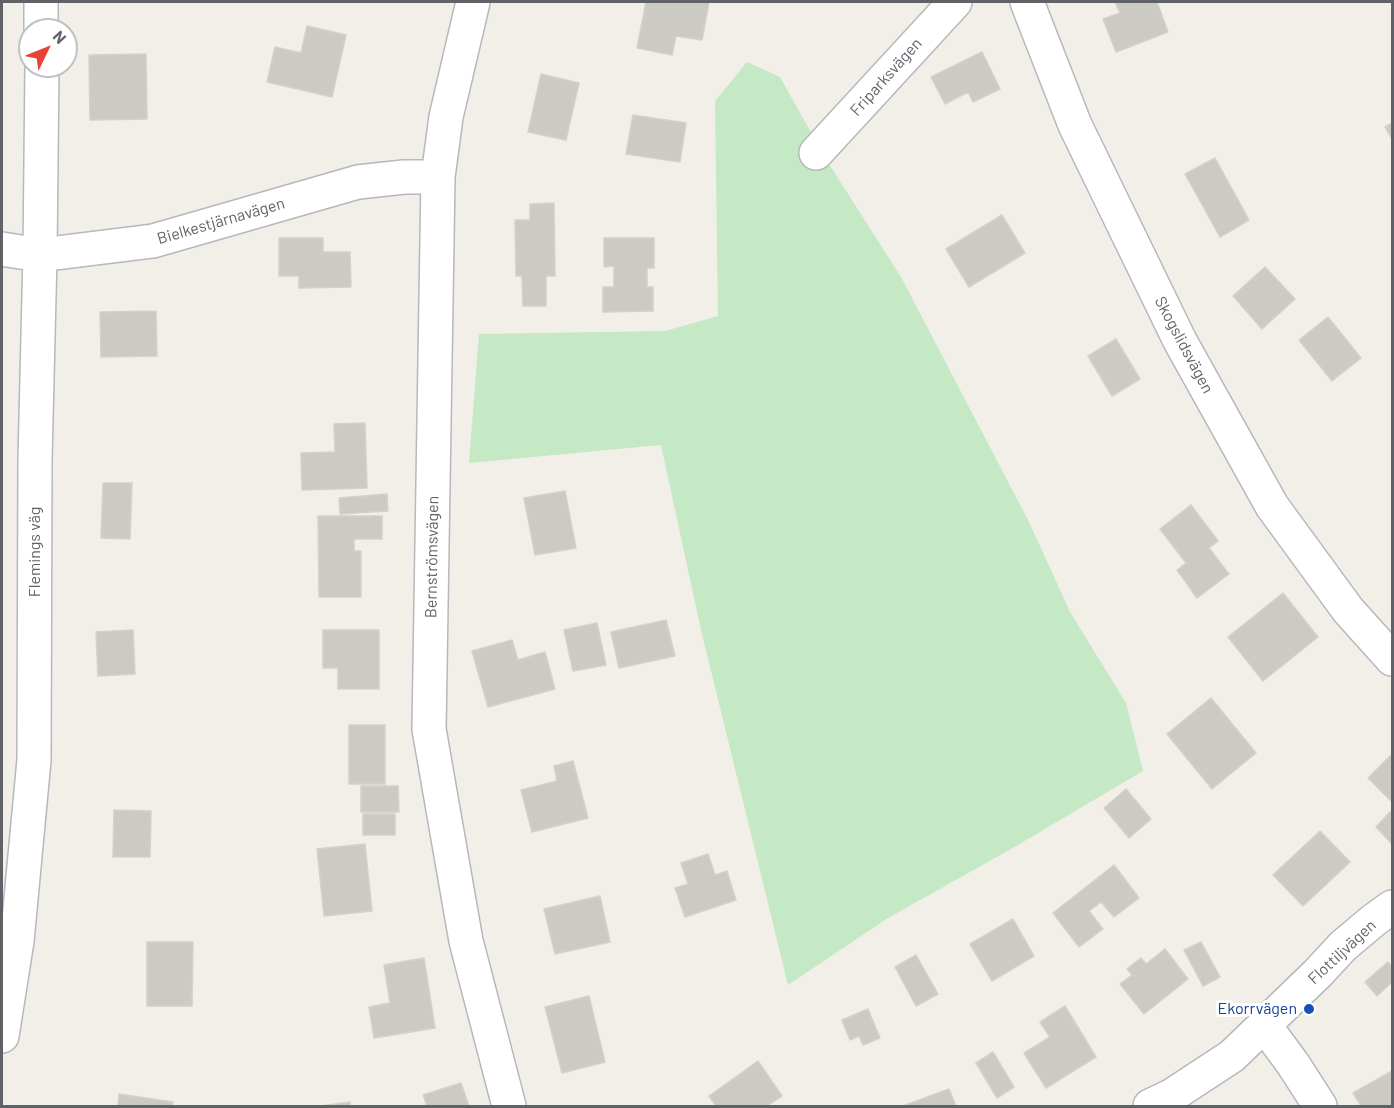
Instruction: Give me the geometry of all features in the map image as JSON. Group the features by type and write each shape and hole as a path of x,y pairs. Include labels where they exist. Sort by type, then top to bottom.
{"street":[{"path":"41,2 41,18"},
{"name":"Bernströmsvägen","path":"473,2 446,117 438,177 429,729 466,941 509,1107"},
{"name":"Friparksvägen","path":"816,153 955,2"},
{"name":"Skogslidsvägen","path":"1027,2 1075,124 1180,341 1272,506 1348,610 1392,659"},
{"name":"Flemings väg","path":"2,1036 9,940 34,760 35,460 42,78"},
{"name":"Bielkestjärnavägen","path":"2,249 40,255 153,241 358,182 404,177 438,177"},
{"name":"Flottiljvägen","path":"1150,1107 1232,1056 1344,946 1392,907"},
{"path":"1264,1026 1293,1064 1320,1107"}],"green space":[{"path":"747,62 780,77 827,161 901,277 1029,522 1070,612 1126,703 1143,771 888,918 788,985 701,630 661,445 469,463 479,334 665,331 718,316 715,101"}],"building":[{"path":"646,2 709,2 702,40 676,36 672,55 637,48"},
{"path":"1115,2 1157,2 1168,32 1116,52 1103,19 1120,13"},
{"path":"307,26 346,35 332,97 267,82 275,47 301,53"},
{"path":"982,52 1000,89 973,102 968,92 945,104 931,77"},
{"path":"146,54 147,119 90,120 89,55"},
{"path":"541,74 579,83 566,140 528,132"},
{"path":"633,115 686,123 680,162 626,154"},
{"path":"1392,123 1392,139 1385,127"},
{"path":"1215,158 1249,220 1220,237 1185,174"},
{"path":"554,203 555,276 546,276 546,306 523,306 522,276 516,276 515,220 530,220 530,204"},
{"path":"1002,215 1025,253 969,287 946,249"},
{"path":"279,238 323,238 323,252 350,252 351,287 299,288 299,276 279,276"},
{"path":"604,238 654,238 654,268 647,268 647,287 653,287 653,311 603,312 603,287 614,287 614,266 604,267"},
{"path":"1265,267 1295,299 1262,329 1233,296"},
{"path":"156,311 157,356 101,357 100,312"},
{"path":"1328,317 1361,358 1332,381 1299,340"},
{"path":"1116,339 1140,379 1112,396 1088,356"},
{"path":"365,423 367,488 302,490 301,453 335,452 334,424"},
{"path":"103,483 132,483 130,539 101,538"},
{"path":"565,491 576,548 535,555 524,498"},
{"path":"387,494 388,511 340,514 339,498"},
{"path":"1191,505 1218,541 1209,548 1229,574 1197,598 1177,570 1186,563 1160,529"},
{"path":"318,516 382,516 382,539 354,539 354,551 361,551 361,597 319,597"},
{"path":"1283,593 1318,637 1263,681 1228,637"},
{"path":"666,620 675,656 619,668 611,632"},
{"path":"597,623 606,665 573,671 564,630"},
{"path":"133,630 135,674 98,676 96,632"},
{"path":"323,630 379,630 379,689 338,689 338,668 323,668"},
{"path":"512,640 518,660 545,652 555,689 488,707 472,651"},
{"path":"1211,698 1256,753 1212,789 1167,734"},
{"path":"349,725 385,725 385,784 349,784"},
{"path":"1391,755 1392,757 1392,802 1368,778"},
{"path":"573,761 588,818 532,832 521,790 557,781 554,766"},
{"path":"361,786 398,786 399,812 361,812"},
{"path":"1126,789 1151,819 1129,838 1104,808"},
{"path":"114,810 151,811 150,857 113,857"},
{"path":"1392,810 1392,844 1376,827"},
{"path":"363,814 395,814 395,835 363,835"},
{"path":"1320,831 1350,862 1303,906 1273,875"},
{"path":"365,844 372,911 324,916 317,849"},
{"path":"708,854 715,875 727,871 736,900 685,917 675,888 688,884 681,863"},
{"path":"1114,865 1139,898 1114,917 1101,902 1089,911 1103,929 1079,947 1053,913"},
{"path":"600,896 610,942 555,954 544,909"},
{"path":"1013,919 1034,956 992,981 970,944"},
{"path":"147,942 193,942 192,1006 147,1006"},
{"path":"1201,942 1220,977 1203,986 1184,950"},
{"path":"1165,949 1188,979 1144,1014 1120,984 1132,975 1127,969 1141,958 1146,964"},
{"path":"916,955 938,994 916,1006 895,967"},
{"path":"424,958 435,1028 374,1038 369,1007 390,1003 384,965"},
{"path":"1388,962 1392,968 1392,982 1377,996 1365,982"},
{"path":"589,996 605,1062 562,1073 545,1007"},
{"path":"1065,1006 1096,1057 1046,1088 1024,1053 1050,1037 1040,1022"},
{"path":"868,1009 880,1038 863,1045 859,1036 850,1040 842,1020"},
{"path":"993,1052 1014,1087 997,1098 976,1063"},
{"path":"758,1061 782,1096 767,1106 716,1106 709,1096"},
{"path":"1392,1071 1392,1106 1361,1106 1353,1093"},
{"path":"461,1083 469,1106 427,1106 423,1095"},
{"path":"949,1089 956,1106 903,1106"},
{"path":"119,1094 173,1102 172,1106 118,1106"},
{"path":"350,1102 350,1106 321,1106"}],"place":[{"name":"Ekorrvägen","path":"1309,1009"}]}
